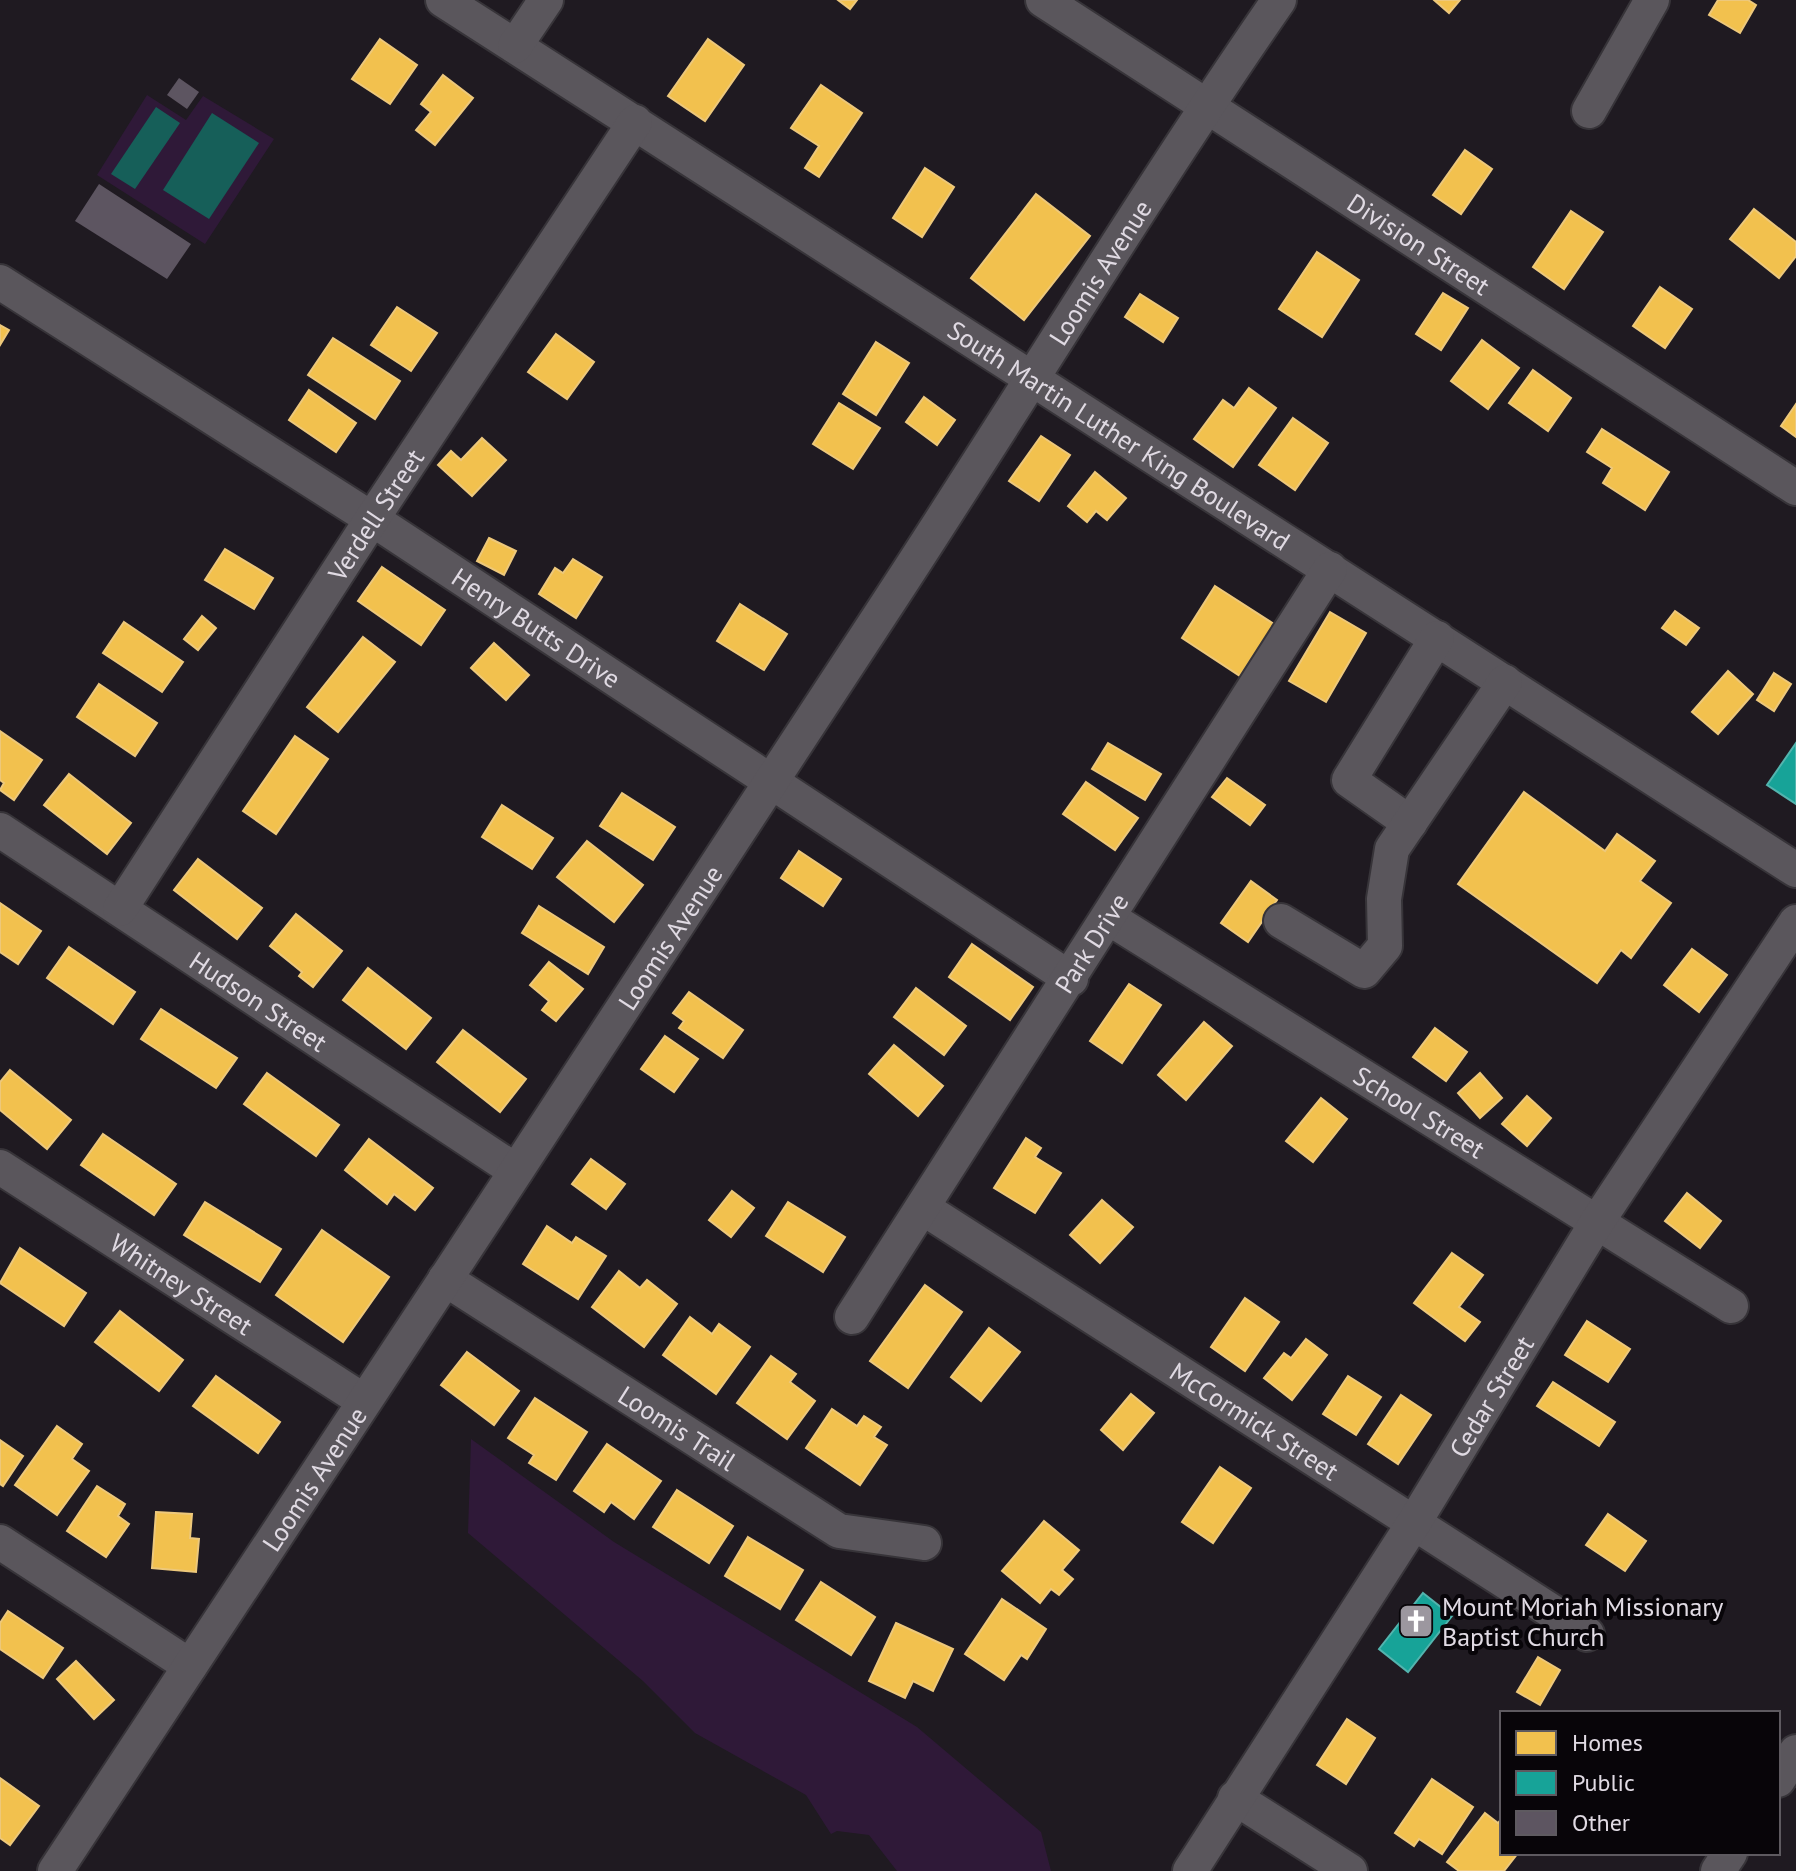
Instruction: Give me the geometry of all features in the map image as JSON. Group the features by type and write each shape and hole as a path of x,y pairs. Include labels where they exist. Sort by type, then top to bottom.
{"street":[{"name":"South Martin Luther King Boulevard","path":"443,0 1796,870"},
{"path":"515,46 546,0"},
{"name":"Division Street","path":"1043,0 1796,488"},
{"name":"Loomis Avenue","path":"55,1871 772,781 1035,378 1207,105 1279,0"},
{"path":"1589,111 1639,4"},
{"name":"Verdell Street","path":"120,909 372,519 635,122"},
{"name":"Henry Butts Drive","path":"0,282 372,519 1071,979"},
{"name":"Park Drive","path":"852,1317 1071,979 1330,569"},
{"path":"1410,823 1349,780 1437,638"},
{"path":"1281,921 1364,971 1385,946 1384,899 1392,849 1505,682"},
{"name":"Hudson Street","path":"0,830 516,1171"},
{"name":"School Street","path":"1109,918 1731,1306"},
{"name":"Cedar Street","path":"1190,1871 1415,1521 1597,1222 1796,922"},
{"name":"Whitney Street","path":"0,1167 364,1401"},
{"name":"McCormick Street","path":"923,1208 1587,1634"},
{"name":"Loomis Trail","path":"445,1279 839,1531 924,1543"},
{"path":"0,1542 190,1666"},
{"path":"1780,1777 1796,1752"},
{"path":"1235,1798 1350,1871"}],"shaded area":[{"path":"147,95 186,120 203,96 274,139 205,244 97,175"},
{"path":"156,107 180,123 135,189 111,174"},
{"path":"212,113 259,143 209,219 163,190"},
{"path":"471,1439 614,1542 917,1727 1041,1832 1051,1871 897,1871 869,1835 837,1831 831,1834 806,1795 695,1733 643,1681 468,1533"}],"building: Homes":[{"path":"838,0 857,0 850,9"},
{"path":"1434,0 1460,0 1449,13"},
{"path":"1718,0 1748,0 1756,5 1740,33 1709,15"},
{"path":"380,39 417,65 390,104 352,79"},
{"path":"708,39 744,65 705,121 668,96"},
{"path":"443,75 473,98 435,145 416,130 431,112 421,104"},
{"path":"821,85 862,113 819,177 805,168 819,146 791,128"},
{"path":"1465,150 1492,169 1461,214 1433,195"},
{"path":"925,168 954,187 922,237 893,218"},
{"path":"1036,194 1090,236 1024,320 971,278"},
{"path":"1754,209 1796,242 1796,256 1779,278 1730,239"},
{"path":"1571,211 1603,232 1564,289 1533,267"},
{"path":"1317,252 1359,280 1322,337 1279,309"},
{"path":"1660,287 1692,309 1665,348 1633,326"},
{"path":"1443,293 1468,308 1441,350 1416,334"},
{"path":"1140,294 1178,318 1163,342 1125,317"},
{"path":"397,307 437,333 411,371 371,345"},
{"path":"0,325 9,330 0,345"},
{"path":"556,334 594,362 567,399 528,372"},
{"path":"333,338 400,381 375,419 308,375"},
{"path":"1482,340 1519,368 1488,409 1451,381"},
{"path":"876,342 909,363 876,415 843,394"},
{"path":"1533,370 1571,398 1548,431 1509,403"},
{"path":"1249,388 1276,408 1233,467 1194,439 1223,400 1234,408"},
{"path":"309,390 356,423 336,452 289,420"},
{"path":"924,397 955,420 937,445 906,422"},
{"path":"839,403 880,428 853,469 813,444"},
{"path":"1796,404 1796,437 1781,426"},
{"path":"1293,418 1328,443 1295,490 1259,465"},
{"path":"1602,429 1669,472 1645,510 1603,483 1612,468 1587,452"},
{"path":"1041,436 1070,455 1039,501 1009,481"},
{"path":"482,438 506,460 472,496 438,465 451,451 461,460"},
{"path":"1095,472 1126,498 1107,520 1096,511 1087,522 1068,506"},
{"path":"489,538 516,551 504,575 477,561"},
{"path":"225,549 273,578 254,609 205,580"},
{"path":"573,559 602,577 576,618 539,594 555,568 563,573"},
{"path":"382,567 445,610 421,645 358,601"},
{"path":"1215,586 1274,624 1240,676 1182,638"},
{"path":"740,604 787,634 764,670 717,641"},
{"path":"1675,611 1699,628 1686,645 1662,628"},
{"path":"1330,612 1366,633 1326,702 1289,681"},
{"path":"202,616 216,628 198,650 184,639"},
{"path":"124,622 183,662 162,692 103,653"},
{"path":"363,637 395,662 338,732 307,707"},
{"path":"494,643 529,675 506,700 471,668"},
{"path":"1728,671 1753,694 1718,734 1692,712"},
{"path":"1774,673 1791,684 1774,711 1757,700"},
{"path":"99,684 157,723 135,756 77,717"},
{"path":"0,731 42,760 14,800 0,790 4,783 0,780"},
{"path":"295,736 328,759 276,834 243,811"},
{"path":"1108,743 1161,774 1145,800 1092,769"},
{"path":"69,774 131,823 107,854 44,805"},
{"path":"1227,778 1265,805 1250,825 1212,797"},
{"path":"1086,782 1138,818 1115,850 1063,814"},
{"path":"1524,792 1605,851 1617,834 1655,861 1640,881 1671,903 1631,958 1621,950 1597,983 1458,884"},
{"path":"622,793 675,827 653,860 600,826"},
{"path":"502,805 553,838 532,869 482,837"},
{"path":"587,841 643,885 614,922 557,877"},
{"path":"799,851 841,879 823,906 781,878"},
{"path":"198,859 262,908 237,939 174,890"},
{"path":"1251,881 1277,900 1248,942 1221,923"},
{"path":"0,903 41,931 18,964 0,952"},
{"path":"539,906 604,947 588,974 522,933"},
{"path":"296,914 342,951 313,987 299,976 302,972 270,946"},
{"path":"972,944 1033,987 1010,1020 949,977"},
{"path":"69,947 135,992 113,1024 47,978"},
{"path":"1692,949 1727,975 1699,1012 1664,985"},
{"path":"549,962 583,989 556,1021 542,1010 549,1001 530,985"},
{"path":"368,968 431,1018 406,1049 343,1000"},
{"path":"1129,984 1161,1005 1122,1063 1090,1041"},
{"path":"916,988 966,1026 944,1055 894,1017"},
{"path":"689,992 743,1030 723,1058 679,1028 684,1021 673,1013"},
{"path":"161,1009 237,1058 216,1088 141,1039"},
{"path":"1204,1022 1232,1046 1186,1100 1158,1075"},
{"path":"1435,1028 1467,1052 1446,1081 1413,1057"},
{"path":"463,1030 526,1079 500,1112 437,1062"},
{"path":"665,1036 698,1059 674,1092 641,1069"},
{"path":"894,1045 943,1086 918,1116 869,1074"},
{"path":"10,1070 71,1120 47,1149 0,1110 0,1082"},
{"path":"267,1073 339,1125 316,1156 244,1104"},
{"path":"1480,1073 1502,1098 1480,1118 1458,1093"},
{"path":"1527,1096 1551,1118 1527,1146 1502,1124"},
{"path":"1321,1098 1347,1119 1313,1162 1286,1141"},
{"path":"103,1134 176,1184 154,1215 81,1165"},
{"path":"1026,1138 1041,1148 1035,1157 1061,1173 1035,1213 994,1188"},
{"path":"369,1139 433,1188 415,1210 394,1194 387,1204 345,1170"},
{"path":"591,1159 625,1184 606,1209 572,1184"},
{"path":"732,1191 754,1208 731,1237 709,1220"},
{"path":"1687,1193 1721,1221 1700,1248 1665,1221"},
{"path":"1102,1200 1133,1227 1100,1263 1070,1235"},
{"path":"205,1202 281,1249 260,1282 184,1235"},
{"path":"788,1202 845,1237 823,1272 766,1236"},
{"path":"547,1226 572,1243 576,1237 606,1256 578,1299 523,1264"},
{"path":"322,1230 389,1277 343,1342 276,1295"},
{"path":"20,1248 86,1293 64,1326 0,1283"},
{"path":"1452,1253 1483,1275 1459,1307 1480,1322 1465,1341 1414,1303"},
{"path":"619,1271 640,1288 647,1280 677,1304 644,1347 592,1307"},
{"path":"925,1285 962,1312 908,1388 870,1361"},
{"path":"1245,1298 1279,1322 1245,1371 1211,1347"},
{"path":"120,1311 183,1360 159,1391 95,1342"},
{"path":"690,1317 712,1334 719,1324 750,1347 716,1394 663,1355"},
{"path":"1587,1321 1630,1349 1608,1382 1565,1355"},
{"path":"989,1328 1020,1352 981,1401 951,1377"},
{"path":"1306,1339 1327,1355 1292,1400 1264,1378 1284,1353 1291,1358"},
{"path":"467,1352 519,1391 494,1425 441,1385"},
{"path":"771,1356 796,1374 790,1382 815,1401 787,1439 737,1403"},
{"path":"216,1376 280,1422 258,1453 193,1406"},
{"path":"1348,1376 1381,1397 1356,1435 1323,1414"},
{"path":"1553,1382 1615,1422 1599,1446 1537,1406"},
{"path":"1131,1394 1154,1413 1123,1450 1101,1430"},
{"path":"1401,1395 1431,1415 1398,1464 1368,1444"},
{"path":"535,1398 587,1432 556,1480 529,1463 534,1455 508,1438"},
{"path":"832,1409 857,1426 864,1416 881,1427 874,1437 887,1445 860,1485 806,1448"},
{"path":"57,1426 82,1444 72,1459 89,1471 57,1515 15,1485"},
{"path":"0,1440 23,1456 3,1486 0,1484"},
{"path":"607,1444 661,1481 634,1519 611,1502 604,1512 574,1491"},
{"path":"1220,1467 1251,1488 1213,1543 1182,1522"},
{"path":"97,1486 125,1504 118,1516 129,1524 106,1557 67,1531"},
{"path":"677,1490 733,1526 709,1563 653,1527"},
{"path":"156,1512 192,1514 190,1538 199,1539 196,1572 152,1568"},
{"path":"1608,1514 1646,1541 1625,1571 1586,1545"},
{"path":"1044,1521 1079,1550 1062,1570 1073,1579 1059,1595 1051,1589 1040,1603 1002,1571"},
{"path":"748,1537 803,1570 780,1609 725,1576"},
{"path":"821,1582 875,1617 851,1655 796,1620"},
{"path":"1002,1599 1046,1629 1027,1659 1021,1655 1004,1680 965,1654"},
{"path":"8,1611 63,1648 43,1678 0,1649 0,1623"},
{"path":"896,1623 953,1649 933,1691 913,1681 905,1698 869,1681"},
{"path":"1538,1657 1560,1670 1540,1705 1517,1692"},
{"path":"76,1661 114,1700 94,1719 57,1679"},
{"path":"1347,1719 1375,1738 1346,1784 1317,1765"},
{"path":"0,1778 39,1806 10,1845 0,1838"},
{"path":"1432,1779 1473,1807 1442,1854 1419,1839 1414,1846 1395,1833"},
{"path":"1485,1813 1498,1823 1500,1820 1500,1855 1516,1855 1504,1871 1459,1871 1447,1862"}],"building: Public":[{"path":"1796,743 1796,804 1767,785"},
{"path":"1423,1593 1452,1616 1408,1672 1379,1649"}],"building: Other":[{"path":"179,78 199,92 187,109 167,95"},
{"path":"99,184 191,244 167,279 75,221"}],"place":[{"name":"Mount Moriah Missionary Baptist Church","path":"1416,1621"}]}
